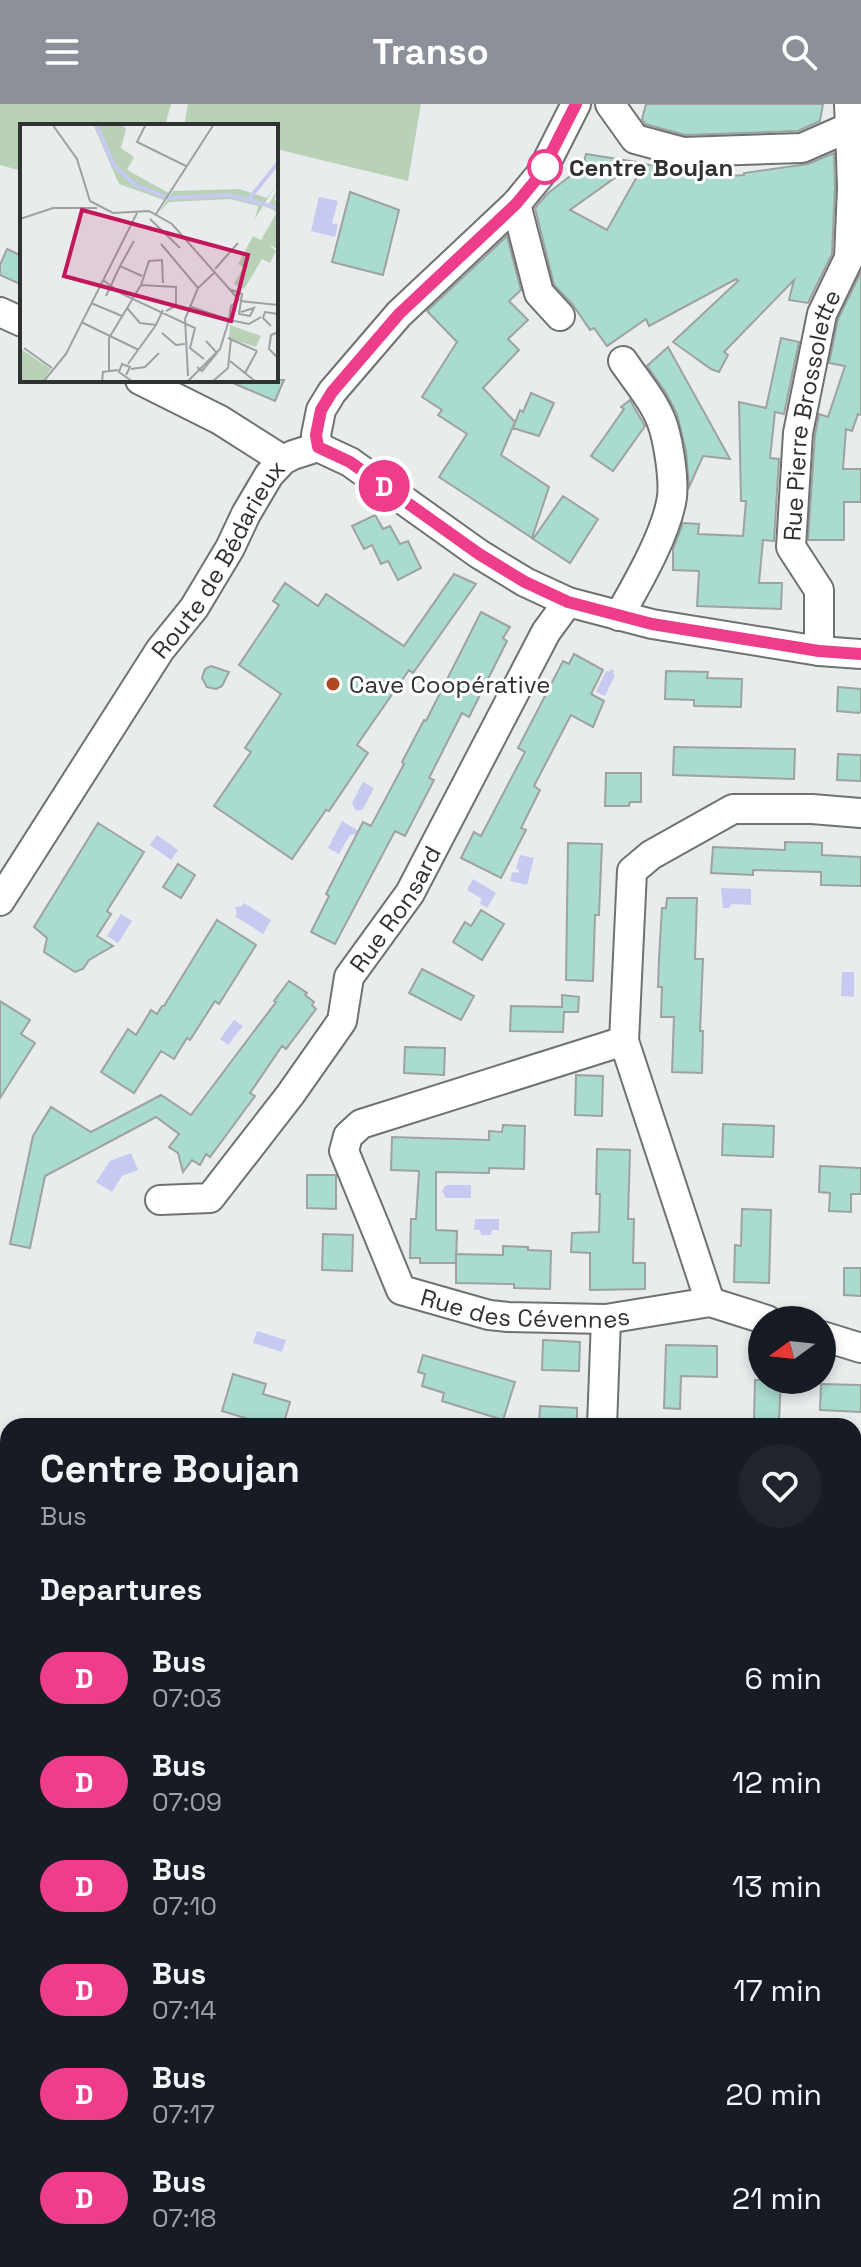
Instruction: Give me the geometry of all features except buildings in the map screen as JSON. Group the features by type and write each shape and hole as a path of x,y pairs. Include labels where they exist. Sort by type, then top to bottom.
{"street":[{"name":"Route de Bédarieux","path":"0,901 160,650 194,608 269,475 283,460 318,447 316,435 321,410 332,392 399,314 516,204 540,175 576,104"},
{"path":"610,104 635,139 683,152 802,148 853,120"},
{"name":"Rue Pierre Brossolette","path":"819,651 819,590 791,547 798,433 822,314 849,258 853,120"},
{"path":"516,204 539,293 560,316"},
{"path":"0,312 20,321"},
{"path":"619,616 661,530 672,496 664,427 650,399 623,361"},
{"path":"144,382 220,420 283,460"},
{"path":"318,447 350,462 479,554 525,582 568,602 652,624 819,651 861,654"},
{"name":"Rue Ronsard","path":"160,1200 210,1198 290,1095 342,1021 349,977 410,893 546,632 568,602"},
{"path":"710,1302 624,1041 632,871 651,855 733,809 812,809 861,813"},
{"name":"Rue des Cévennes","path":"624,1041 361,1124 348,1136 344,1151 401,1290 489,1315 606,1319 710,1302 748,1314"},
{"path":"602,1418 606,1319"},
{"path":"836,1340 861,1348"}],"green space":[{"path":"0,104 171,104 166,124 20,124 20,170 0,165"},
{"path":"188,104 421,104 408,181 278,149 278,124 184,124"}],"water":[{"path":"319,197 338,201 332,223 338,225 335,237 311,231"},
{"path":"611,669 615,675 605,696 596,692 606,671"},
{"path":"363,782 374,788 363,809 356,811 352,803"},
{"path":"342,821 359,831 350,835 339,854 328,848"},
{"path":"157,835 178,850 171,860 150,845"},
{"path":"520,855 534,858 527,885 510,881 512,872 519,873 516,869"},
{"path":"473,879 496,893 487,908 480,903 482,899 467,890"},
{"path":"721,888 751,889 751,905 731,904 729,908 723,908"},
{"path":"244,903 271,920 263,934 235,916 235,907"},
{"path":"121,914 132,921 118,943 107,936"},
{"path":"842,972 854,972 854,997 841,996"},
{"path":"234,1020 243,1026 228,1045 220,1039"},
{"path":"131,1153 138,1170 122,1176 112,1192 96,1182 110,1161"},
{"path":"446,1185 471,1185 471,1198 446,1198 442,1191"},
{"path":"475,1219 499,1219 499,1230 492,1230 491,1235 481,1235 480,1230 474,1230"},
{"path":"257,1331 286,1340 282,1352 253,1343"}],"bus line":[{"name":"D","path":"576,104 540,175 516,204 399,314 332,392 321,410 316,435 318,447 350,462 479,554 525,582 568,602 652,624 819,651 861,654"}],"place":[{"name":"Centre Boujan","path":"545,167"},
{"name":"Cave Coopérative","path":"333,684"}]}
